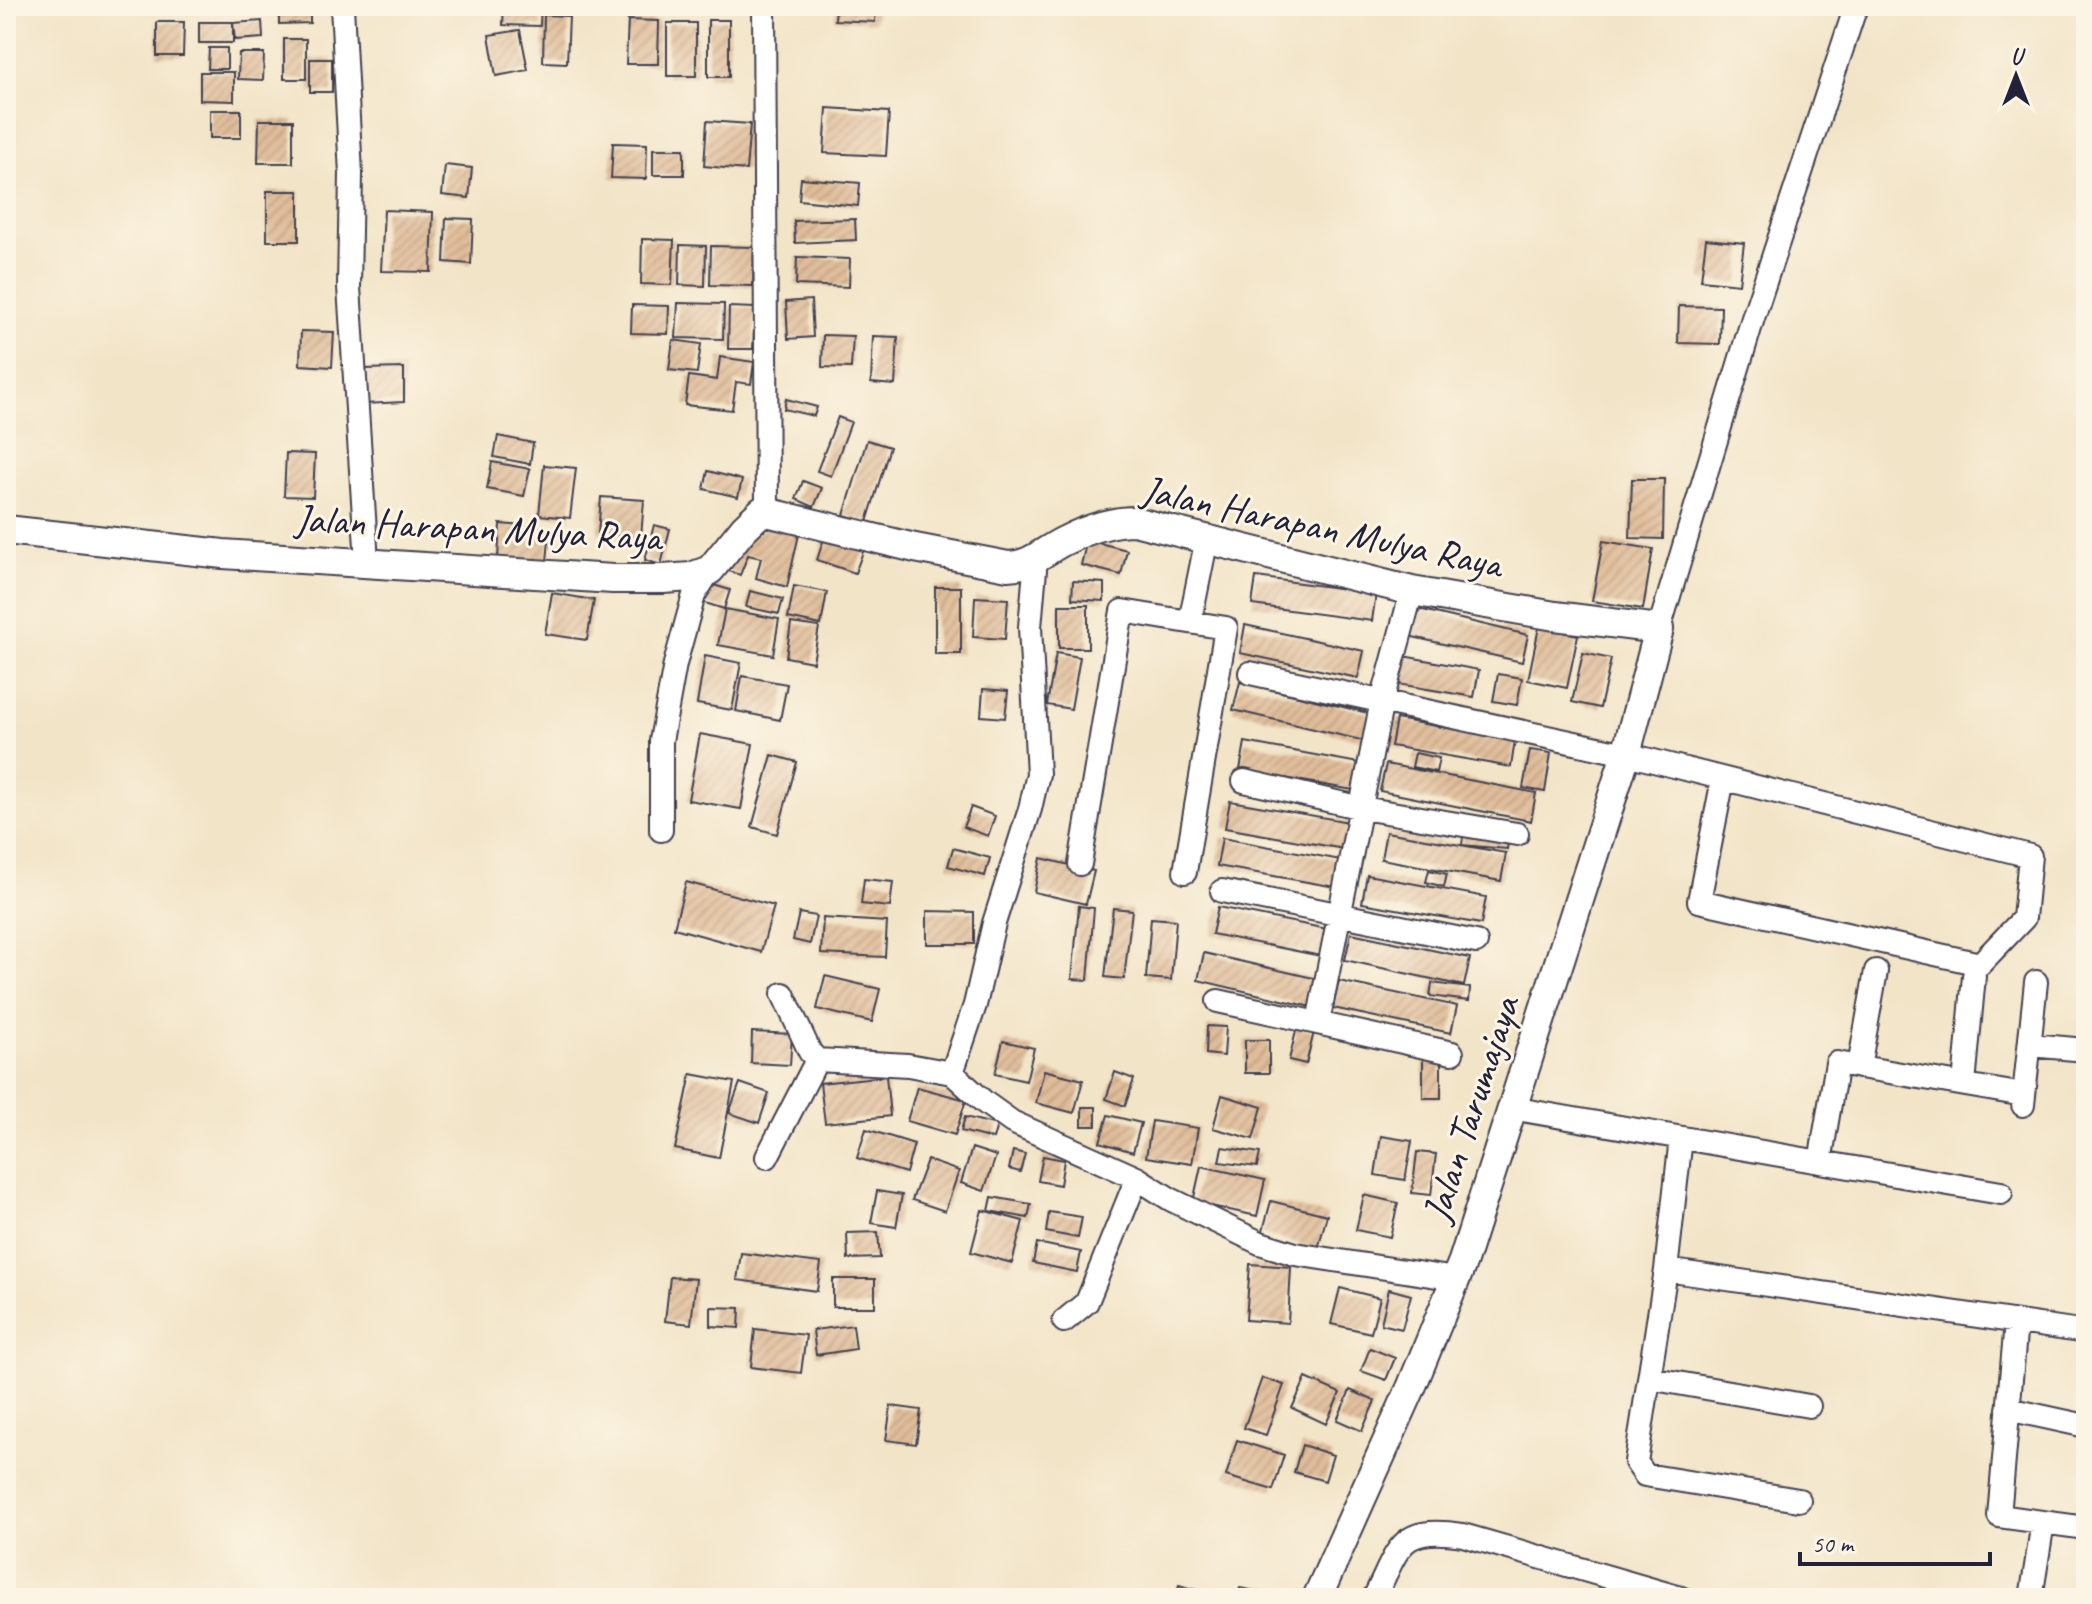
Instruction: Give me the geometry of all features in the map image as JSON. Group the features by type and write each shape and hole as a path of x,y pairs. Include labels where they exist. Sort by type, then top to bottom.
{"street":[{"path":"342,6 351,174 349,287 367,562"},
{"path":"764,6 767,511"},
{"path":"1659,629 1758,303 1856,6"},
{"name":"Jalan Harapan Mulya Raya","path":"6,530 208,552 613,579 691,577 710,570 756,514 767,511 968,560 1019,566 1064,540 1118,521 1134,521 1412,591 1555,616 1659,629"},
{"path":"1190,622 1207,538"},
{"path":"952,1073 975,1005 994,923 1038,774 1030,627 1036,558"},
{"path":"661,830 661,741 675,664 694,595 710,570"},
{"path":"1318,1022 1382,701 1412,591"},
{"path":"1080,864 1122,611 1226,628 1185,872"},
{"name":"Jalan Tarumajaya","path":"1319,1597 1456,1279 1626,754 1659,629"},
{"path":"1250,673 1626,754 2030,856 2024,918 1980,964 1699,901 1723,779"},
{"path":"1244,781 1362,808 1517,834"},
{"path":"1222,891 1476,942"},
{"path":"1859,1067 1876,971"},
{"path":"1964,1084 1974,976"},
{"path":"1820,1162 1837,1063 1964,1084 2024,1100 2036,982"},
{"path":"783,994 810,1052 817,1060 908,1065 952,1073 1012,1122 1137,1178 1170,1199 1260,1243 1295,1254 1456,1279"},
{"path":"1218,1001 1452,1053"},
{"path":"2030,1045 2086,1050"},
{"path":"767,1157 817,1060"},
{"path":"1511,1108 2001,1193"},
{"path":"1681,1138 1666,1270 1636,1462 1645,1475 1799,1500"},
{"path":"1064,1321 1087,1302 1137,1178"},
{"path":"1666,1270 2086,1332"},
{"path":"2016,1322 1999,1516 2086,1528"},
{"path":"1649,1378 1809,1406"},
{"path":"2008,1409 2086,1426"},
{"path":"2031,1598 2043,1522"},
{"path":"1374,1598 1407,1539 1416,1533 1437,1531 1463,1535 1681,1598"}],"building":[{"path":"279,6 310,6 310,23 279,24"},
{"path":"504,6 541,6 540,26 503,25"},
{"path":"836,6 876,6 875,22 835,20"},
{"path":"544,15 569,16 567,63 543,62"},
{"path":"628,20 659,21 658,64 626,64"},
{"path":"708,20 729,20 729,77 708,77"},
{"path":"262,21 263,38 235,40 233,23"},
{"path":"157,22 184,22 183,56 157,56"},
{"path":"199,22 233,22 233,43 199,43"},
{"path":"667,23 696,23 696,76 667,76"},
{"path":"520,30 528,70 496,76 489,35"},
{"path":"284,39 306,39 306,79 284,79"},
{"path":"209,48 227,48 227,69 208,69"},
{"path":"239,53 264,53 263,80 238,79"},
{"path":"310,59 332,59 332,92 310,92"},
{"path":"200,72 234,72 234,101 200,100"},
{"path":"827,108 889,112 886,156 824,153"},
{"path":"210,110 241,110 241,138 210,138"},
{"path":"259,120 293,120 293,163 258,163"},
{"path":"707,121 750,124 746,170 704,166"},
{"path":"613,143 647,144 646,179 611,178"},
{"path":"653,149 684,149 684,175 653,175"},
{"path":"445,165 472,168 469,198 442,195"},
{"path":"801,178 860,183 858,206 799,200"},
{"path":"267,191 299,191 299,241 267,241"},
{"path":"384,210 433,212 431,272 381,271"},
{"path":"446,218 473,219 471,264 444,262"},
{"path":"855,219 856,240 795,243 794,221"},
{"path":"642,239 674,240 672,285 641,284"},
{"path":"1706,239 1744,243 1739,284 1701,280"},
{"path":"680,245 706,246 705,286 679,285"},
{"path":"711,246 754,247 753,286 710,285"},
{"path":"797,257 850,259 849,287 796,285"},
{"path":"811,300 813,337 788,339 786,302"},
{"path":"678,303 724,304 723,339 676,338"},
{"path":"632,305 669,306 668,334 631,333"},
{"path":"1679,306 1721,307 1720,344 1678,343"},
{"path":"729,307 755,308 753,349 728,349"},
{"path":"301,331 334,332 332,367 300,365"},
{"path":"823,335 853,336 851,368 822,367"},
{"path":"873,336 898,337 895,385 871,383"},
{"path":"673,340 701,344 697,373 669,370"},
{"path":"720,357 754,362 751,384 736,382 732,410 685,405 689,376 717,380"},
{"path":"404,368 404,402 364,404 363,369"},
{"path":"786,399 817,407 814,416 784,409"},
{"path":"838,417 851,422 831,476 817,471"},
{"path":"498,436 533,443 530,464 494,457"},
{"path":"867,440 890,447 867,522 844,515"},
{"path":"286,453 315,454 313,497 284,496"},
{"path":"492,462 530,469 524,496 487,489"},
{"path":"544,465 576,468 570,518 539,515"},
{"path":"708,471 742,480 738,497 704,489"},
{"path":"1632,479 1664,479 1663,539 1630,538"},
{"path":"803,481 822,488 814,507 796,499"},
{"path":"601,497 644,500 641,537 598,534"},
{"path":"767,521 800,530 787,587 756,578 761,558 748,555 740,575 723,569 745,528 764,531"},
{"path":"500,524 550,528 547,562 498,559"},
{"path":"654,525 670,529 661,565 645,560"},
{"path":"825,535 864,549 855,573 817,560"},
{"path":"1087,540 1127,550 1121,575 1081,565"},
{"path":"1603,541 1653,549 1643,609 1592,601"},
{"path":"1256,577 1376,593 1372,621 1252,605"},
{"path":"1073,581 1104,583 1104,601 1072,599"},
{"path":"707,583 730,590 724,609 702,602"},
{"path":"794,586 827,592 821,625 788,618"},
{"path":"935,587 961,587 961,654 935,654"},
{"path":"750,591 783,599 779,614 746,607"},
{"path":"552,593 594,600 587,640 545,634"},
{"path":"975,597 1008,599 1005,639 973,637"},
{"path":"1059,605 1088,605 1088,648 1059,648"},
{"path":"1410,607 1528,635 1522,662 1404,635"},
{"path":"725,609 779,619 773,655 718,645"},
{"path":"791,623 819,627 813,662 786,657"},
{"path":"1245,625 1364,651 1358,678 1240,653"},
{"path":"1539,627 1578,635 1567,688 1528,680"},
{"path":"1056,653 1080,657 1071,709 1047,705"},
{"path":"1583,653 1611,659 1600,708 1572,702"},
{"path":"705,656 741,663 732,710 697,704"},
{"path":"1403,656 1479,670 1474,697 1398,684"},
{"path":"1498,674 1522,678 1517,705 1493,701"},
{"path":"742,676 787,684 780,720 736,711"},
{"path":"1240,682 1372,714 1365,741 1233,710"},
{"path":"983,689 1008,691 1005,718 981,716"},
{"path":"1396,719 1515,740 1511,767 1391,746"},
{"path":"700,734 753,744 741,809 688,800"},
{"path":"1245,742 1364,764 1359,791 1240,770"},
{"path":"1530,750 1551,753 1545,792 1523,788"},
{"path":"1415,753 1439,758 1436,772 1412,767"},
{"path":"772,755 797,762 777,834 752,827"},
{"path":"1386,764 1536,793 1531,821 1380,791"},
{"path":"1230,801 1349,822 1344,849 1225,828"},
{"path":"971,807 995,816 988,836 963,827"},
{"path":"1464,829 1509,833 1507,849 1462,845"},
{"path":"1386,832 1506,853 1501,881 1381,859"},
{"path":"1222,838 1341,860 1336,887 1217,866"},
{"path":"953,848 990,858 985,876 948,866"},
{"path":"1041,858 1094,871 1086,904 1034,892"},
{"path":"1429,870 1447,874 1444,887 1426,882"},
{"path":"1367,875 1486,897 1481,924 1362,903"},
{"path":"864,879 893,882 890,907 861,904"},
{"path":"686,882 774,906 761,952 674,928"},
{"path":"1079,906 1094,908 1088,980 1072,979"},
{"path":"1218,907 1337,931 1331,958 1212,934"},
{"path":"1113,908 1132,910 1124,979 1105,977"},
{"path":"927,911 974,912 974,944 927,944"},
{"path":"799,913 816,916 810,944 793,940"},
{"path":"823,918 887,922 885,957 821,954"},
{"path":"1151,918 1176,920 1171,980 1146,978"},
{"path":"1351,933 1470,958 1464,986 1345,960"},
{"path":"1204,953 1322,980 1316,1008 1198,980"},
{"path":"825,976 880,989 872,1022 817,1009"},
{"path":"1339,981 1457,1006 1451,1033 1333,1008"},
{"path":"1432,983 1470,988 1469,1001 1430,996"},
{"path":"1207,1026 1226,1027 1224,1056 1206,1054"},
{"path":"1297,1027 1314,1032 1306,1064 1289,1060"},
{"path":"752,1032 792,1034 790,1065 751,1063"},
{"path":"1245,1040 1269,1040 1269,1073 1245,1073"},
{"path":"1003,1041 1034,1048 1026,1081 995,1074"},
{"path":"1423,1056 1441,1056 1441,1098 1423,1098"},
{"path":"1044,1070 1083,1080 1074,1113 1036,1103"},
{"path":"1115,1072 1134,1079 1125,1106 1106,1099"},
{"path":"691,1074 734,1082 719,1158 675,1149"},
{"path":"886,1076 890,1116 825,1123 820,1083"},
{"path":"740,1083 769,1093 759,1123 729,1113"},
{"path":"917,1087 966,1100 955,1135 907,1121"},
{"path":"1222,1095 1262,1107 1253,1139 1213,1128"},
{"path":"1082,1107 1096,1107 1096,1126 1082,1126"},
{"path":"1108,1115 1141,1123 1133,1152 1100,1142"},
{"path":"965,1117 997,1125 993,1139 961,1131"},
{"path":"1152,1121 1198,1128 1192,1164 1146,1157"},
{"path":"866,1129 914,1144 906,1173 857,1158"},
{"path":"1381,1136 1412,1141 1405,1180 1375,1175"},
{"path":"1222,1147 1260,1153 1257,1167 1219,1162"},
{"path":"972,1148 996,1156 984,1191 961,1183"},
{"path":"1013,1151 1025,1154 1020,1172 1009,1169"},
{"path":"1417,1152 1436,1154 1431,1195 1412,1193"},
{"path":"1043,1156 1064,1160 1060,1185 1038,1181"},
{"path":"927,1160 959,1171 945,1211 912,1200"},
{"path":"1201,1166 1265,1180 1257,1216 1193,1202"},
{"path":"877,1191 902,1195 896,1227 871,1223"},
{"path":"1364,1195 1398,1203 1390,1237 1356,1230"},
{"path":"992,1197 1031,1204 1028,1218 989,1211"},
{"path":"1271,1201 1327,1215 1318,1249 1262,1234"},
{"path":"982,1210 1023,1221 1012,1263 971,1252"},
{"path":"1049,1212 1082,1217 1078,1238 1046,1232"},
{"path":"878,1232 880,1258 848,1259 847,1233"},
{"path":"1037,1243 1081,1252 1077,1272 1033,1263"},
{"path":"741,1253 821,1263 817,1291 737,1280"},
{"path":"1250,1264 1291,1267 1288,1323 1246,1320"},
{"path":"670,1277 696,1279 691,1324 665,1321"},
{"path":"833,1279 875,1279 875,1307 833,1307"},
{"path":"1340,1288 1380,1298 1371,1333 1331,1324"},
{"path":"1389,1289 1411,1295 1402,1329 1381,1324"},
{"path":"711,1307 740,1308 739,1328 711,1326"},
{"path":"853,1325 856,1349 816,1355 813,1330"},
{"path":"755,1329 806,1335 801,1373 751,1367"},
{"path":"1370,1348 1395,1358 1386,1380 1361,1371"},
{"path":"1262,1378 1284,1385 1266,1435 1244,1428"},
{"path":"1306,1378 1340,1393 1326,1424 1292,1408"},
{"path":"1350,1390 1375,1401 1362,1431 1337,1420"},
{"path":"891,1406 921,1410 916,1444 886,1440"},
{"path":"1237,1440 1284,1455 1273,1490 1226,1476"},
{"path":"1302,1445 1333,1455 1325,1481 1294,1472"},
{"path":"1179,1585 1220,1597 1220,1598 1175,1598"},
{"path":"1240,1588 1261,1592 1260,1598 1237,1598"}]}
